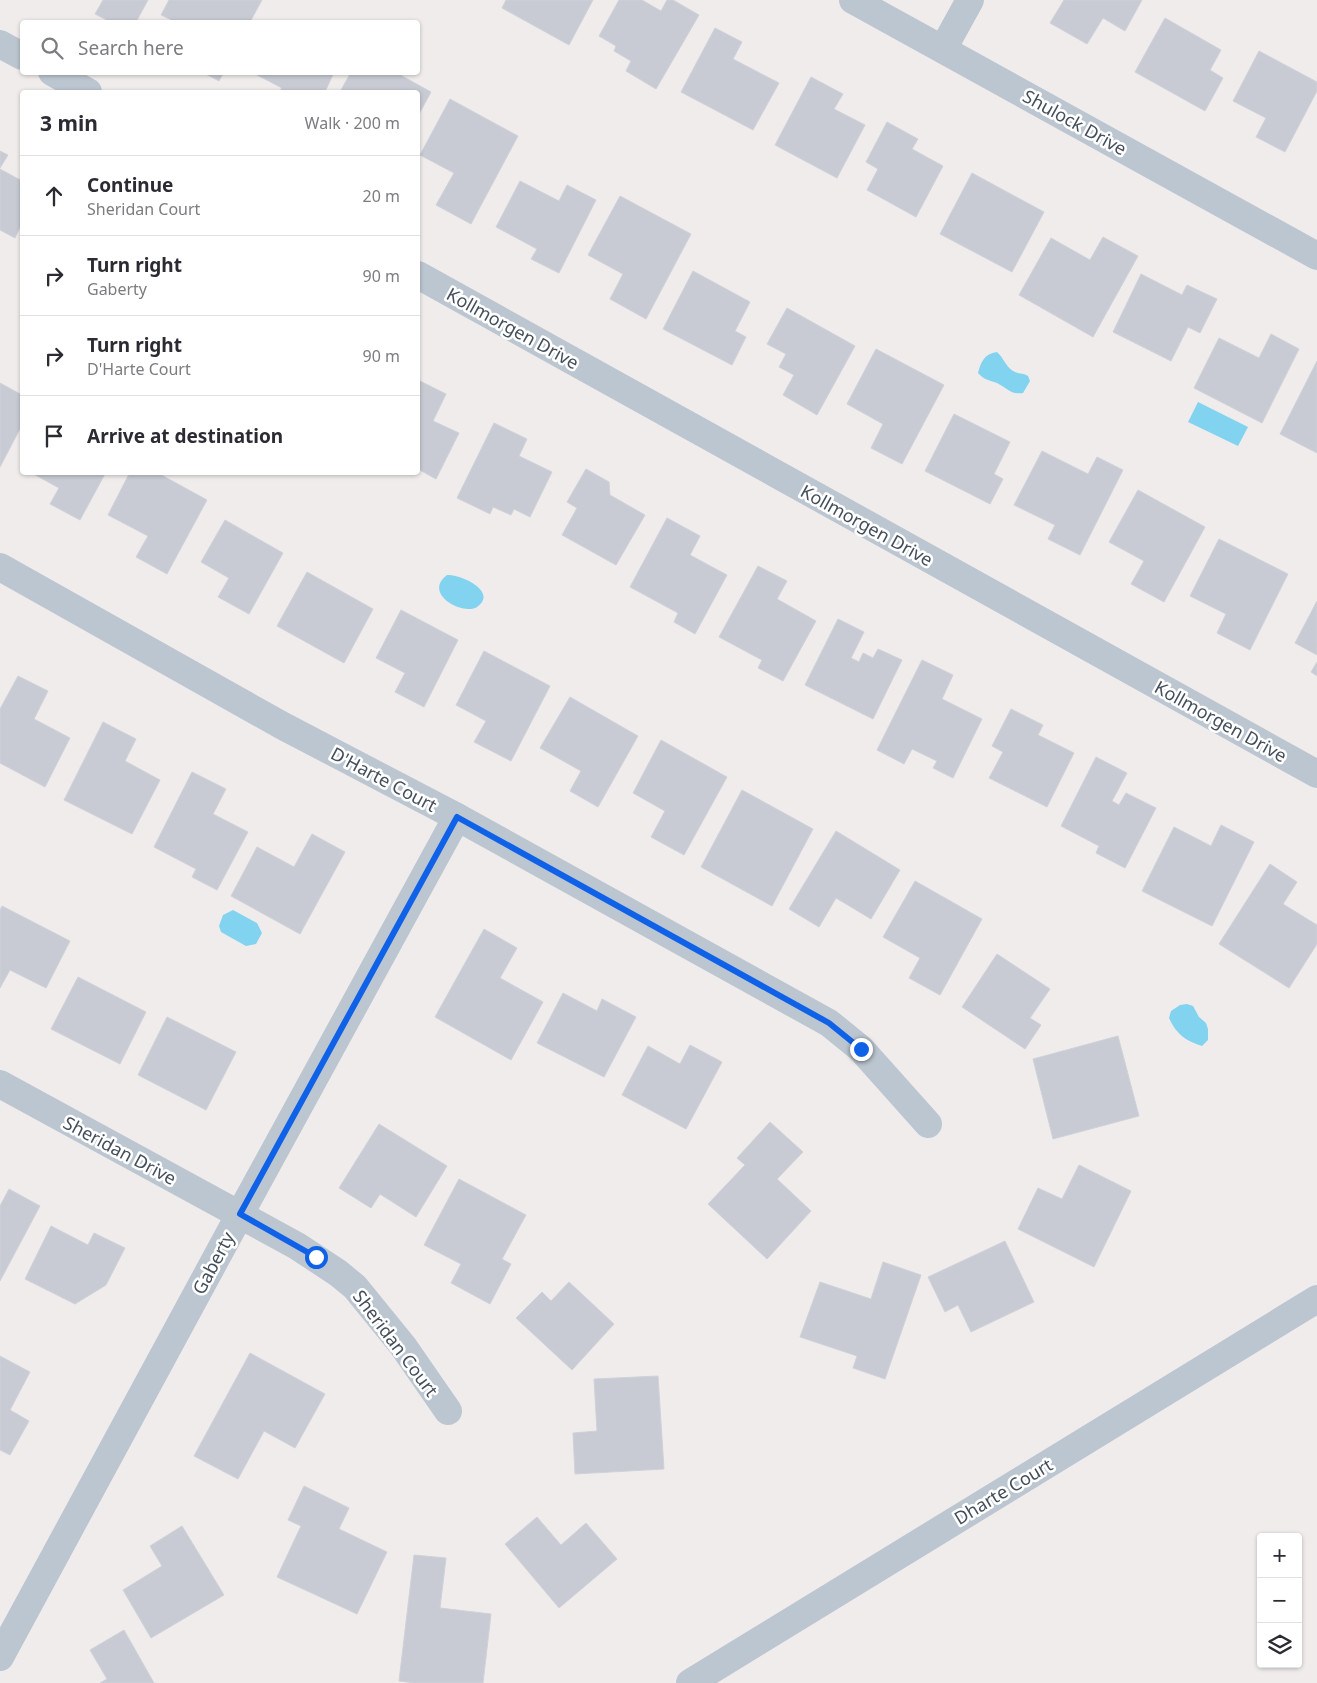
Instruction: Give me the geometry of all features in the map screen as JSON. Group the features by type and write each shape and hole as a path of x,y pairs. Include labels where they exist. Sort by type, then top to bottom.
{"street":[{"name":"Shulock Drive","path":"854,0 1307,250"},
{"path":"943,49 970,0"},
{"path":"0,44 20,55"},
{"path":"57,75 84,90"},
{"name":"Kollmorgen Drive","path":"420,276 1317,774"},
{"name":"D'Harte Court","path":"0,567 283,726 457,817 829,1023 861,1049 928,1124"},
{"name":"Gaberty","path":"0,1657 457,817"},
{"name":"Sheridan Drive","path":"0,1084 240,1214"},
{"name":"Sheridan Court","path":"240,1214 316,1257 355,1287 403,1346 448,1411"},
{"name":"Dharte Court","path":"690,1683 1317,1299"}],"water":[{"path":"997,352 1012,370 1028,376 1030,381 1023,393 1012,392 978,373 984,359"},
{"path":"1198,402 1248,427 1238,446 1188,422"},
{"path":"447,575 461,577 476,585 484,596 483,601 477,607 471,609 455,606 448,602 442,596 439,589 441,582"},
{"path":"233,910 257,923 262,933 256,944 246,946 221,932 219,926 223,915"},
{"path":"1187,1004 1193,1006 1199,1017 1206,1023 1208,1040 1202,1046 1182,1036 1169,1018 1171,1011 1180,1005"}],"building":[{"path":"103,0 148,0 137,20 107,20 95,14"},
{"path":"169,0 262,0 251,20 172,20 161,15"},
{"path":"506,0 593,0 569,45 502,8"},
{"path":"619,0 642,0 661,11 667,0 673,0 699,15 656,89 626,71 631,61 614,51 616,46 599,36"},
{"path":"1064,0 1142,0 1125,31 1103,18 1087,44 1050,23"},
{"path":"1165,18 1221,50 1210,70 1223,78 1205,111 1135,72"},
{"path":"715,28 742,42 733,59 779,83 753,130 681,92"},
{"path":"1259,51 1317,82 1317,91 1285,152 1256,137 1266,118 1233,101"},
{"path":"208,75 222,75 219,81"},
{"path":"257,75 333,75 326,90 280,90 282,88"},
{"path":"349,75 400,75 431,92 420,112 420,90 341,90"},
{"path":"811,77 843,94 834,109 865,125 837,178 775,145"},
{"path":"450,99 518,136 471,224 436,205 454,173 420,155"},
{"path":"887,122 918,139 912,149 943,166 916,217 867,190 878,169 866,162"},
{"path":"0,151 8,155 0,168"},
{"path":"0,169 20,180 20,227 15,238 0,230"},
{"path":"972,173 1044,212 1012,272 940,234"},
{"path":"520,181 559,201 567,185 596,200 559,273 531,259 537,249 496,227"},
{"path":"620,196 691,234 646,319 610,299 623,274 588,255"},
{"path":"1103,237 1138,256 1093,337 1019,295 1051,238 1090,260"},
{"path":"693,271 750,302 735,331 746,337 732,365 663,329"},
{"path":"1141,274 1182,295 1187,285 1217,299 1200,333 1188,327 1171,361 1113,332"},
{"path":"787,308 855,346 817,415 783,395 794,375 779,367 786,354 767,344"},
{"path":"1271,334 1299,349 1262,423 1194,388 1219,338 1259,358"},
{"path":"876,349 944,385 902,464 871,448 883,424 847,404"},
{"path":"1317,361 1317,453 1280,434"},
{"path":"420,381 446,394 433,421 459,433 436,479 420,470"},
{"path":"0,383 20,394 20,429 0,467"},
{"path":"954,414 1010,442 994,474 1003,479 990,504 925,471"},
{"path":"494,423 527,439 519,456 552,472 530,517 514,509 511,515 493,507 490,514 457,498"},
{"path":"1042,451 1088,474 1097,457 1123,470 1080,555 1048,539 1055,525 1014,505"},
{"path":"586,469 609,482 610,495 645,515 616,565 562,535 577,508 567,502"},
{"path":"35,475 104,475 80,520 50,504 59,488"},
{"path":"128,475 161,475 207,500 167,574 136,557 148,536 108,515"},
{"path":"1138,490 1205,527 1164,602 1131,584 1144,561 1109,542"},
{"path":"667,518 700,536 690,555 727,575 695,634 674,622 678,613 630,587"},
{"path":"225,520 283,553 249,614 218,597 229,578 201,562"},
{"path":"1219,539 1288,574 1250,650 1217,633 1226,614 1190,596"},
{"path":"758,566 787,581 777,599 816,621 783,681 758,668 762,660 719,637"},
{"path":"307,572 373,609 344,663 277,626"},
{"path":"1317,601 1317,655 1295,643"},
{"path":"401,610 458,640 424,707 395,692 405,673 376,658"},
{"path":"838,619 864,632 851,658 859,662 863,653 873,658 878,649 902,660 873,719 805,685"},
{"path":"484,651 550,686 511,761 474,742 486,721 456,705"},
{"path":"922,660 953,675 942,699 982,719 953,778 933,768 937,761 912,749 904,764 877,750"},
{"path":"1317,662 1317,676 1311,672"},
{"path":"18,676 48,691 34,719 70,738 45,787 0,763 0,709"},
{"path":"570,697 638,736 598,807 570,791 581,771 540,748"},
{"path":"1011,709 1043,725 1038,735 1074,753 1047,807 989,778 1003,752 992,746"},
{"path":"103,722 136,739 125,761 160,780 132,834 64,800"},
{"path":"661,740 727,777 684,855 651,837 665,811 633,793"},
{"path":"1096,757 1127,773 1112,801 1119,805 1126,793 1156,808 1125,868 1096,853 1099,846 1061,826"},
{"path":"192,772 226,789 213,814 248,832 217,890 192,877 196,869 154,847"},
{"path":"742,790 813,829 772,906 701,867"},
{"path":"1221,825 1254,842 1212,926 1142,891 1174,827 1211,846"},
{"path":"836,831 900,870 871,919 836,898 819,927 789,909"},
{"path":"312,834 345,852 300,934 231,896 257,847 294,867"},
{"path":"1270,864 1297,882 1283,904 1317,925 1317,944 1289,988 1219,944"},
{"path":"915,881 982,919 940,995 909,978 920,958 883,937"},
{"path":"2,906 70,941 46,988 10,970 0,988 0,910"},
{"path":"484,929 517,948 500,978 543,1002 511,1060 435,1017"},
{"path":"997,954 1050,989 1030,1018 1041,1025 1025,1049 962,1007"},
{"path":"78,977 146,1012 120,1064 51,1029"},
{"path":"563,993 597,1011 602,999 636,1017 604,1077 537,1043"},
{"path":"167,1017 236,1052 206,1110 138,1075"},
{"path":"1118,1036 1139,1116 1053,1139 1033,1059"},
{"path":"690,1045 722,1062 686,1129 622,1095 648,1046 680,1064"},
{"path":"770,1122 803,1152 777,1179 811,1211 767,1259 708,1204 745,1165 737,1158"},
{"path":"379,1124 447,1166 416,1217 380,1194 371,1208 339,1188"},
{"path":"1079,1165 1131,1191 1094,1267 1018,1229 1038,1188 1062,1199"},
{"path":"459,1179 526,1215 502,1259 511,1264 490,1304 451,1283 461,1264 424,1245"},
{"path":"9,1189 40,1206 0,1281 0,1206"},
{"path":"51,1226 88,1245 94,1233 125,1248 106,1285 75,1304 25,1279"},
{"path":"1005,1241 1034,1302 971,1332 958,1305 945,1312 928,1277"},
{"path":"883,1262 921,1275 885,1379 853,1368 857,1356 800,1337 820,1282 871,1299"},
{"path":"569,1282 614,1324 572,1370 516,1318 542,1292 551,1301"},
{"path":"250,1353 325,1394 295,1448 264,1431 238,1479 194,1456"},
{"path":"0,1356 30,1372 10,1410 29,1421 10,1455 0,1450"},
{"path":"658,1376 664,1469 575,1474 573,1433 597,1431 594,1379"},
{"path":"304,1486 349,1508 339,1529 387,1552 357,1614 277,1577 301,1526 288,1520"},
{"path":"537,1517 561,1545 586,1523 617,1559 559,1608 505,1544"},
{"path":"182,1526 224,1595 151,1638 123,1590 162,1566 150,1546"},
{"path":"414,1555 446,1558 440,1608 491,1614 483,1683 414,1683 399,1681"},
{"path":"124,1630 154,1683 100,1683 107,1679 90,1650"}],"route":[{"path":"316,1257 240,1214 457,817 829,1023 861,1049"}]}
